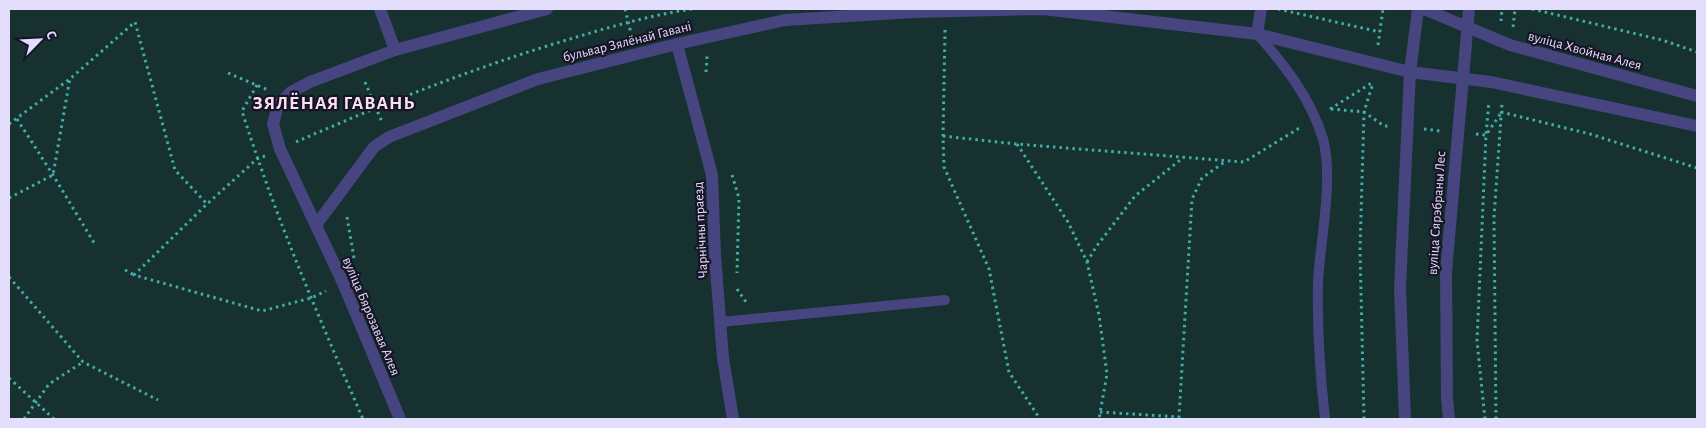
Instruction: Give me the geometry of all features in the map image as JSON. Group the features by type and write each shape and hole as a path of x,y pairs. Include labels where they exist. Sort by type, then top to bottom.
{"street":[{"path":"380,9 395,50"},
{"path":"316,225 280,149 273,124 278,105 291,92 310,82 395,50 547,9"},
{"name":"бульвар Зялёнай Гавані","path":"316,225 374,147 388,137 538,79 677,44 785,20 913,11 946,12 1043,9 1257,34 1410,72 1463,78"},
{"path":"1257,34 1261,9"},
{"path":"1405,419 1400,288 1406,128 1410,72 1418,9"},
{"name":"вуліца Хвойная Алея","path":"1424,9 1510,45 1697,96"},
{"name":"вуліца Сярэбраны Лес","path":"1449,419 1447,398 1446,272 1469,9"},
{"name":"Чарнічны праезд","path":"677,44 712,175 715,256 723,358 733,419"},
{"path":"1463,78 1491,82 1697,126"},
{"name":"вуліца Бярозавая Алея","path":"316,225 343,283 400,419"}],"lane":[{"path":"1257,34 1281,62 1300,89 1323,140 1327,171 1318,283 1320,370 1324,419"},
{"path":"721,322 945,300"}],"path":[{"path":"134,275 207,204 257,159 376,108 516,55 628,22 692,9"},
{"path":"1275,9 1380,32"},
{"path":"1364,419 1360,250 1364,112 1373,82 1383,9"},
{"path":"1499,40 1502,9"},
{"path":"1532,9 1662,40 1697,52"},
{"path":"946,12 944,167 989,269 1009,372 1040,419"},
{"path":"9,124 71,78 135,22 175,170 207,204"},
{"path":"705,78 707,56 712,49"},
{"path":"358,64 388,137"},
{"path":"54,175 71,78"},
{"path":"1315,119 1373,82"},
{"path":"1485,419 1477,341 1486,135 1491,82"},
{"path":"257,85 242,111 257,159 311,298 363,419"},
{"path":"1330,108 1364,112 1384,126 1486,135"},
{"path":"1486,135 1501,112"},
{"path":"1501,112 1590,134 1697,168"},
{"path":"1496,419 1494,217 1501,112"},
{"path":"17,119 54,175 96,246"},
{"path":"943,136 1016,144 1244,162 1303,126 1306,133"},
{"path":"1016,144 1068,222 1087,262 1099,315 1107,374 1099,419"},
{"path":"1087,262 1096,247 1135,196 1184,157"},
{"path":"1100,412 1179,417 1192,199 1202,178 1226,160"},
{"path":"731,170 739,198 737,279"},
{"path":"9,198 54,175"},
{"path":"350,210 346,218 354,259"},
{"path":"125,270 134,275 262,311 311,298"},
{"path":"9,276 83,362 158,400"},
{"path":"737,288 747,305"},
{"path":"24,419 49,384 83,362"},
{"path":"9,378 54,419"}],"green space":[{"path":"9,9 1697,9 1697,419 9,419"}],"district":[{"name":"ЗЯЛЁНАЯ ГАВАНЬ","path":"334,102"}]}
